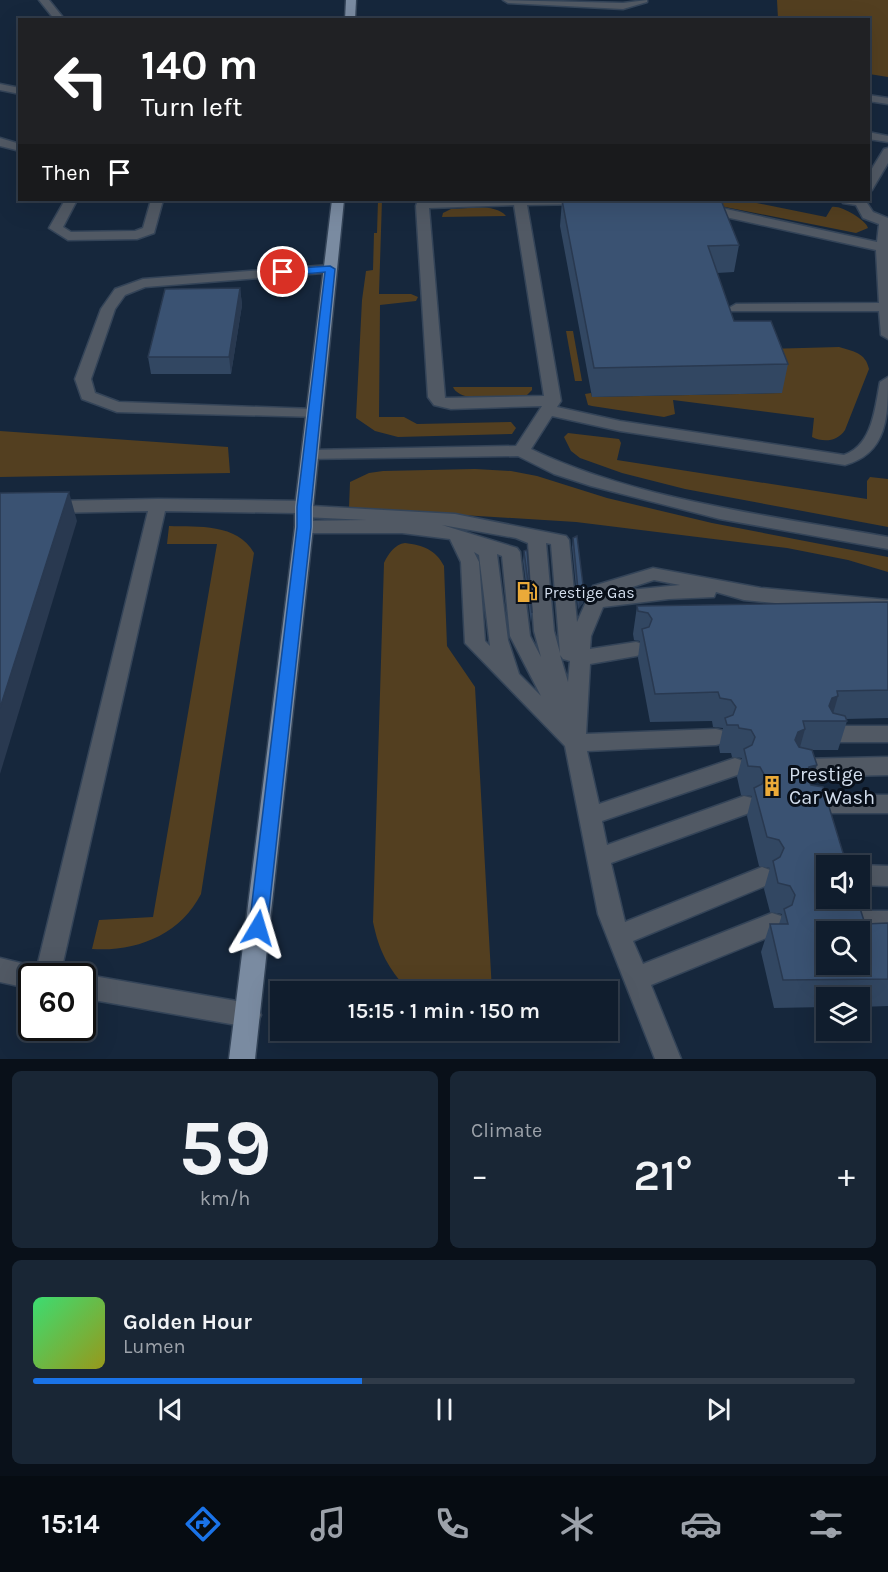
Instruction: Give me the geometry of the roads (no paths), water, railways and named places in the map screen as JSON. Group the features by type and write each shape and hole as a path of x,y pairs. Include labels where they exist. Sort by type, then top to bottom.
{"main road":[{"path":"351,0 351,18"},
{"path":"242,1059 338,201"}],"street":[{"path":"44,0 58,18"},
{"path":"508,0 623,6 642,2 642,0"},
{"path":"0,87 18,92"},
{"path":"870,98 888,101"},
{"path":"870,135 888,139"},
{"path":"0,142 18,147"},
{"path":"870,184 888,152"},
{"path":"70,201 56,228 69,236 137,235 149,230 157,201"},
{"path":"562,201 433,203 422,206 436,397 440,402 550,405 620,426 845,460 859,455 875,435 888,382"},
{"path":"857,201 868,215 887,223 883,247 888,335"},
{"path":"520,202 550,405 522,451"},
{"path":"689,206 883,247"},
{"path":"314,414 117,407 88,396 83,379 108,309 120,292 143,283 330,269"},
{"path":"736,308 886,306"},
{"path":"310,455 522,451 560,470 597,482 720,513 888,543"},
{"path":"50,963 158,505"},
{"path":"0,508 158,505 304,515 365,527 430,530 456,527 532,537 537,541 544,631 575,743 610,914 668,1059"},
{"path":"456,527 511,552 520,636 575,743"},
{"path":"456,527 470,562 475,643 575,743 716,737"},
{"path":"575,743 581,636 600,591 654,574 755,593 888,607"},
{"path":"580,660 594,655 636,649"},
{"path":"833,734 888,734"},
{"path":"800,768 888,766"},
{"path":"590,816 735,767"},
{"path":"811,804 888,804"},
{"path":"598,858 744,805"},
{"path":"870,875 888,876"},
{"path":"619,936 762,877"},
{"path":"870,922 888,922"},
{"path":"636,979 772,924"},
{"path":"0,970 18,974"},
{"path":"96,989 248,1016"}],"place":[{"name":"Prestige Gas","path":"527,592"},
{"name":"Prestige Car Wash","path":"772,786"}]}
